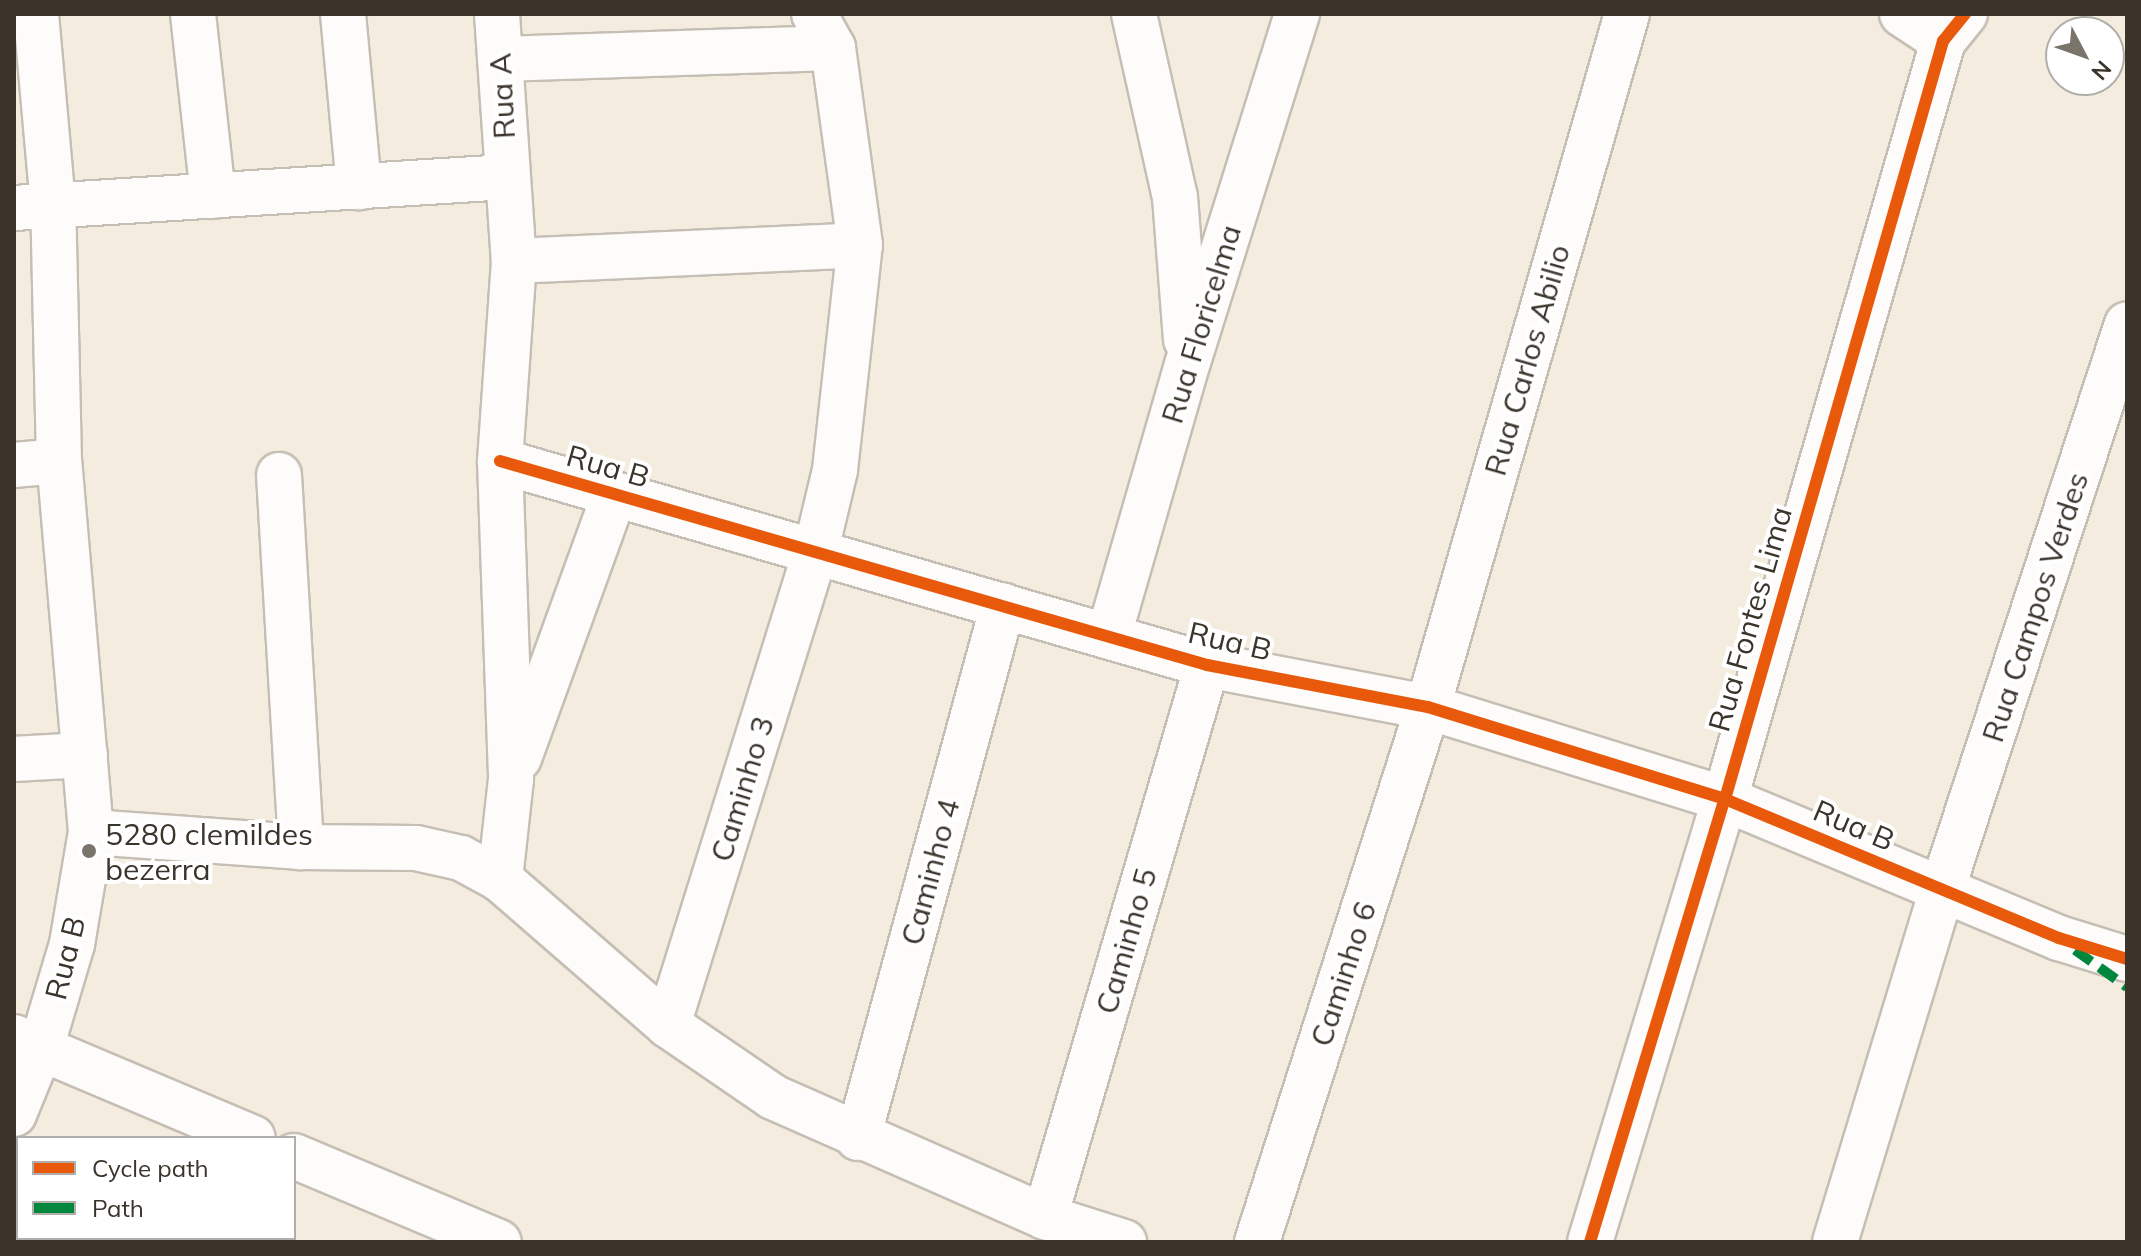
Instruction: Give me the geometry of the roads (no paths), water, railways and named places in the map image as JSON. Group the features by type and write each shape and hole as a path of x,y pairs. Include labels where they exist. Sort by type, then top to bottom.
{"street":[{"name":"Rua B","path":"14,1114 28,1043 72,944 91,832 33,206 36,14"},
{"path":"193,14 213,196"},
{"path":"343,14 359,187"},
{"name":"Rua A","path":"497,14 514,261 500,461 511,779"},
{"path":"1134,14 1175,197 1188,362"},
{"name":"Rua Floricelma","path":"1109,635 1188,362 1297,14"},
{"name":"Rua Carlos Abilio","path":"1428,707 1627,14"},
{"path":"1902,14 1954,28"},
{"name":"Rua Fontes Lima","path":"1590,1242 1954,28"},
{"path":"500,59 823,31"},
{"name":"Caminho 3","path":"668,1025 815,554 835,470 860,245 823,31"},
{"path":"33,206 507,177"},
{"path":"514,261 860,245"},
{"name":"Rua Campos Verdes","path":"1835,1242 1942,890 2127,324"},
{"path":"14,465 59,461"},
{"name":"Rua B","path":"500,461 1207,665 1428,707 1725,799 2059,938 2127,959"},
{"path":"279,475 301,847"},
{"path":"500,879 511,779 614,496"},
{"name":"Caminho 4","path":"858,1138 1003,605"},
{"name":"Caminho 5","path":"1045,1217 1207,665"},
{"name":"Caminho 6","path":"1257,1242 1428,707"},
{"path":"14,759 85,755"},
{"path":"91,832 301,847 416,848 461,858 500,879 668,1025 773,1097 858,1138 1045,1217 1124,1242"},
{"path":"28,1043 248,1136"},
{"path":"296,1157 443,1232 499,1242"}],"place":[{"name":"5280 clemildes bezerra","path":"89,851"}]}
